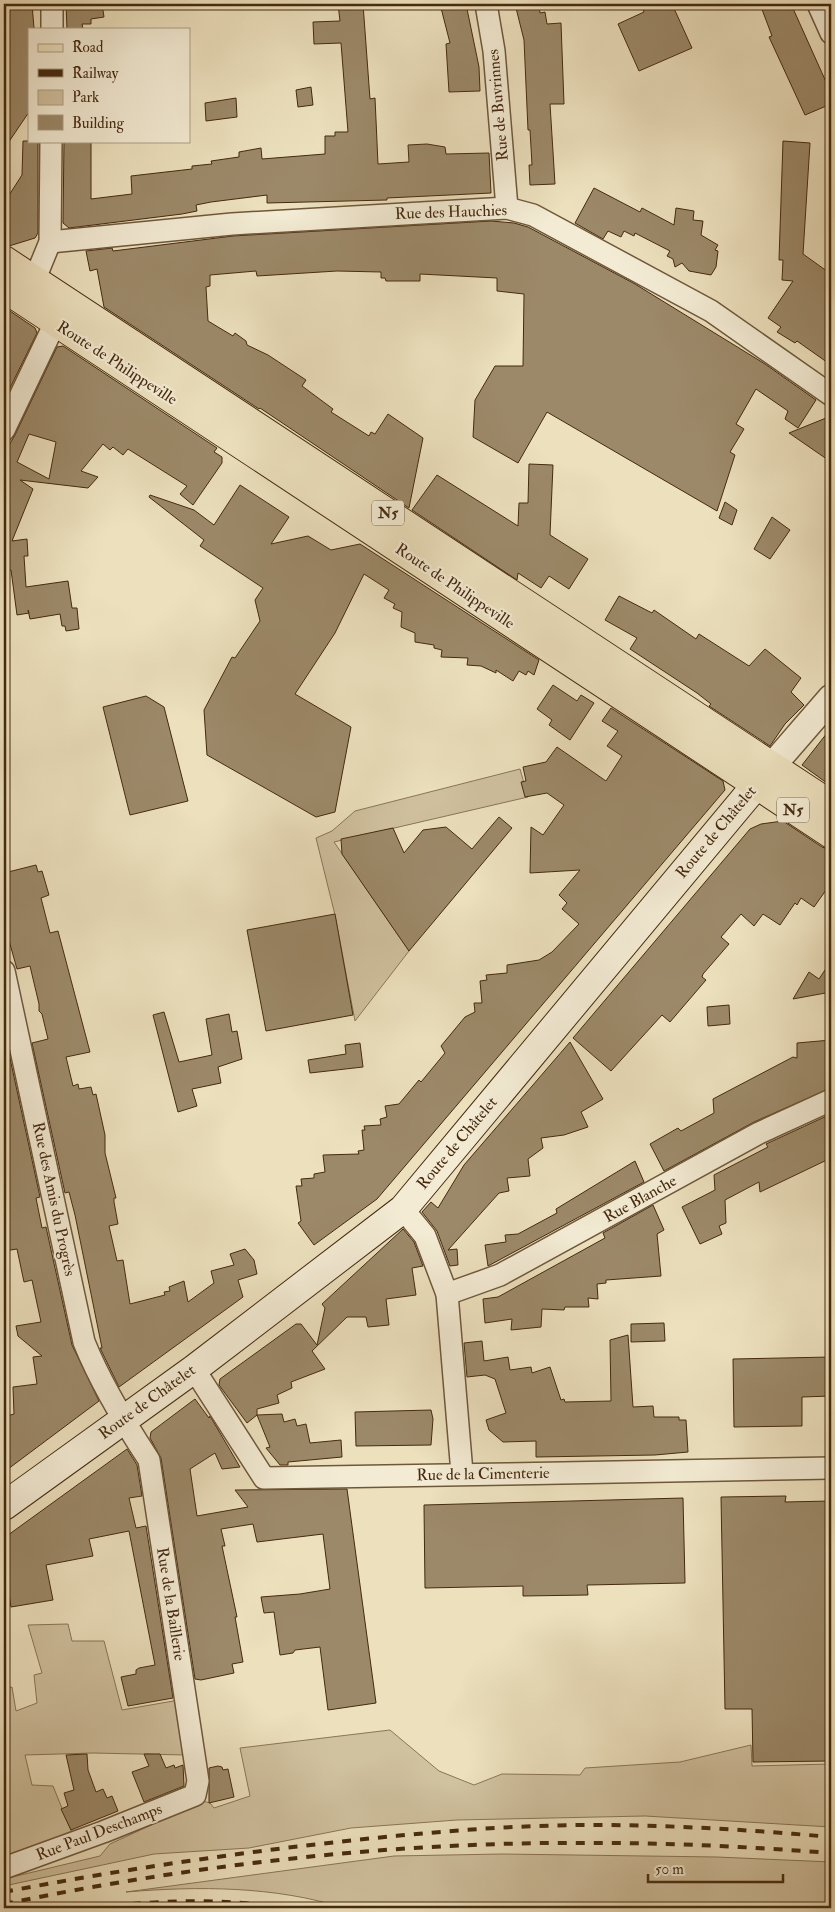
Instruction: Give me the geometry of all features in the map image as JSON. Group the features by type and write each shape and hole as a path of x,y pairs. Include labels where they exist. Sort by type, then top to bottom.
{"main road":[{"name":"Route de Philippeville","path":"4,260 19,290 63,314 763,775 831,834"},
{"name":"Route de Philippeville","path":"763,775 831,805"},
{"name":"Route de Châtelet","path":"4,1506 194,1369 402,1209 763,775"}],"street":[{"path":"52,4 52,28"},
{"name":"Rue de Buvrinnes","path":"486,4 494,51 507,208"},
{"path":"818,4 831,33"},
{"path":"19,290 50,242 51,142"},
{"name":"Rue des Hauchies","path":"50,242 272,221 507,208 533,215 711,311 831,395"},
{"path":"4,430 63,314"},
{"name":"Route de Châtelet","path":"763,775 831,698"},
{"name":"Rue des Amis du Progrès","path":"4,971 84,1342 95,1371 122,1420"},
{"name":"Rue Blanche","path":"447,1294 500,1276 759,1133 831,1100"},
{"path":"402,1209 425,1236 447,1294 462,1473"},
{"name":"Rue de la Cimenterie","path":"194,1369 264,1478 462,1473 639,1473 831,1468"},
{"name":"Rue de la Baillerie","path":"122,1420 148,1460 198,1781 194,1795"},
{"name":"Rue Paul Deschamps","path":"4,1868 103,1832 194,1795"}],"green space":[{"path":"520,769 528,797 334,842 409,951 355,1021 335,915 316,838 332,831 355,811"},
{"path":"68,1624 72,1641 104,1641 122,1710 179,1700 186,1755 93,1753 25,1755 32,1785 53,1786 72,1833 4,1859 4,1689 12,1687 16,1711 37,1703 34,1675 42,1673 28,1625"},
{"path":"390,1730 439,1771 474,1785 502,1774 580,1775 585,1768 680,1762 751,1745 752,1766 831,1764 831,1827 645,1816 457,1820 351,1828 249,1848 154,1854 4,1886 4,1879 100,1856 110,1844 203,1801 210,1803 214,1808 250,1796 240,1748"},
{"path":"502,1854 717,1857 831,1862 831,1908 344,1908 291,1895 264,1892 181,1889 126,1892 394,1856"}],"building":[{"path":"4,4 32,4 34,28 28,28 28,113 4,149"},
{"path":"66,4 102,4 104,17 91,19 91,24 82,24 83,28 67,28"},
{"path":"338,4 363,4 370,99 375,98 378,164 409,162 408,145 427,144 445,147 446,154 489,153 491,193 387,198 387,200 267,203 267,195 196,205 197,211 182,214 69,228 63,223 64,142 91,142 91,199 132,194 131,176 192,169 192,166 212,164 211,161 239,157 239,152 261,148 262,159 325,154 325,136 335,136 335,132 348,132 341,43 314,44 313,22 340,21"},
{"path":"440,4 466,4 479,67 480,91 449,92 446,44 450,43"},
{"path":"515,4 539,4 540,13 545,12 547,24 561,23 564,104 550,104 555,184 530,185 529,165 532,165 530,130 528,130 524,40"},
{"path":"641,4 672,4 692,48 639,71 618,24 644,12"},
{"path":"760,4 791,4 831,93 831,104 805,115 769,37 772,36"},
{"path":"311,87 313,105 298,107 296,90"},
{"path":"236,98 237,117 206,121 205,103"},
{"path":"23,141 38,142 38,233 35,238 9,246 4,245 4,203 22,175"},
{"path":"783,141 810,143 803,254 831,274 831,365 797,341 795,343 777,332 781,327 768,318 793,281 782,280 783,260 779,260"},
{"path":"594,188 640,212 642,208 674,225 676,208 694,211 693,220 703,221 701,235 718,245 715,250 718,251 716,267 711,275 689,271 682,263 675,267 673,259 667,256 670,251 635,233 634,236 624,231 621,237 608,231 603,239 575,223"},
{"path":"491,221 514,223 528,227 635,284 765,364 816,400 798,428 785,419 788,411 756,389 736,424 744,429 730,452 735,455 717,511 547,412 518,463 473,437 475,400 495,366 523,366 524,294 497,291 497,278 420,274 420,281 386,281 385,278 381,278 381,272 337,271 257,276 256,271 210,275 210,286 206,287 208,321 233,336 235,333 246,341 247,345 268,355 306,380 302,386 333,409 331,412 369,436 371,432 375,434 388,414 423,438 409,508 260,408 104,307 97,269 90,271 86,251 112,248 113,251 233,236"},
{"path":"4,307 35,328 37,333 7,394 4,392"},
{"path":"63,346 217,448 214,452 222,457 222,463 193,505 180,494 187,486 128,449 123,455 113,447 110,450 103,444 81,471 98,477 88,488 20,480 33,489 12,541 27,539 28,556 24,556 26,587 68,581 72,608 77,608 79,629 66,631 65,626 62,626 60,614 30,619 29,613 17,615 11,570 4,571 4,454 57,347","holes":["29,434 56,442 49,479 17,462"]},
{"path":"831,416 831,462 789,433"},
{"path":"529,464 553,465 550,535 588,559 569,589 549,576 541,588 518,573 517,580 412,510 437,475 518,526 519,503 528,503"},
{"path":"240,485 289,517 271,544 308,536 331,550 360,544 539,660 534,675 528,671 526,675 519,671 513,681 496,670 496,673 481,666 467,665 468,658 441,657 442,650 434,648 434,645 415,642 415,633 401,627 402,612 393,608 395,604 384,598 389,590 364,574 335,633 295,694 351,727 335,812 316,817 207,755 204,710 232,657 235,658 260,621 255,600 263,588 200,546 204,540 149,497 150,495 194,510 214,525"},
{"path":"725,502 737,510 732,525 719,518"},
{"path":"772,517 790,530 770,559 754,549"},
{"path":"619,596 652,613 654,610 696,639 699,634 749,666 765,649 801,678 791,692 804,705 785,724 770,746 709,706 711,704 697,693 630,649 637,638 605,620"},
{"path":"553,685 577,701 581,695 594,703 570,740 549,725 552,720 537,709"},
{"path":"146,696 164,707 188,801 130,815 103,707"},
{"path":"611,708 723,781 725,790 377,1199 314,1245 298,1223 301,1221 296,1186 302,1186 301,1179 314,1178 314,1174 325,1172 323,1155 359,1154 358,1151 364,1150 362,1130 365,1130 364,1126 381,1125 380,1119 387,1117 385,1106 399,1104 419,1080 421,1082 445,1053 441,1046 465,1017 475,1012 474,1003 482,1003 480,981 487,980 486,975 507,973 507,965 539,960 552,952 579,924 562,909 567,903 559,895 580,870 530,873 531,827 543,835 564,805 547,793 525,797 521,782 526,781 523,767 546,762 557,747 606,781 622,756 607,746 618,731 602,721"},
{"path":"831,728 831,786 802,765"},
{"path":"499,817 512,828 409,951 342,854 341,839 393,828 404,853 423,830 446,827 472,849"},
{"path":"783,821 822,847 831,850 831,883 814,907 801,898 797,905 795,903 780,925 763,914 754,926 741,914 721,937 729,944 703,974 702,977 706,980 670,1022 662,1015 611,1071 573,1038 750,829 761,824"},
{"path":"36,865 38,872 42,871 49,895 41,898 50,933 58,931 90,1052 66,1057 73,1086 78,1084 79,1089 91,1087 93,1095 96,1094 105,1135 105,1153 116,1198 114,1198 114,1202 118,1224 109,1226 117,1261 123,1260 130,1304 165,1295 164,1292 170,1291 169,1287 184,1281 188,1302 214,1283 211,1271 234,1265 230,1254 245,1249 254,1260 257,1274 238,1280 243,1297 119,1387 100,1348 102,1348 75,1215 69,1192 65,1193 32,1043 48,1039 42,1014 39,1011 30,966 17,969 4,923 4,873"},
{"path":"335,914 353,1015 266,1031 247,930"},
{"path":"831,961 831,992 793,999 809,972 819,979"},
{"path":"729,1005 730,1024 708,1026 707,1007"},
{"path":"164,1012 179,1062 212,1055 206,1019 229,1014 232,1032 237,1031 242,1059 218,1067 221,1083 192,1089 197,1106 178,1112 153,1015"},
{"path":"831,1040 831,1088 754,1122 664,1171 650,1144 678,1128 681,1131 714,1113 713,1099 793,1057 797,1058 797,1043"},
{"path":"570,1042 603,1099 581,1112 588,1127 564,1135 541,1138 543,1148 528,1159 530,1176 507,1178 509,1191 499,1193 448,1250 457,1249 458,1265 450,1266 437,1231 422,1212 431,1202 438,1208 464,1165"},
{"path":"360,1043 363,1067 310,1073 308,1060 346,1054 345,1045"},
{"path":"8,1049 40,1197 36,1198 42,1228 46,1227 72,1345 99,1401 4,1472 4,1417 14,1414 13,1387 37,1384 33,1357 42,1356 18,1336 16,1326 41,1322 32,1280 24,1282 17,1249 4,1251 4,1227 9,1226 4,1200 4,1050"},
{"path":"831,1114 831,1158 760,1192 759,1182 725,1200 726,1223 719,1226 722,1234 700,1244 682,1207 715,1190 714,1175 768,1147 766,1144"},
{"path":"635,1161 644,1182 488,1266 485,1245 506,1242 505,1235 518,1234 557,1213 556,1209"},
{"path":"653,1205 664,1230 657,1234 661,1276 606,1280 606,1283 597,1284 598,1299 588,1298 589,1307 565,1307 564,1310 542,1309 541,1327 511,1330 512,1319 485,1323 483,1299 498,1297 605,1238 603,1233"},
{"path":"403,1229 414,1242 423,1266 412,1268 416,1295 386,1299 389,1325 368,1327 366,1317 347,1317 312,1351 325,1369 291,1382 292,1388 277,1395 279,1403 257,1409 257,1415 247,1423 219,1385 220,1379 296,1324 301,1324 317,1345 325,1308 322,1304"},
{"path":"664,1323 665,1341 631,1342 631,1324"},
{"path":"628,1335 633,1407 653,1406 654,1417 679,1417 679,1420 686,1420 688,1452 655,1455 536,1457 536,1441 503,1442 489,1430 486,1420 506,1413 495,1379 485,1375 467,1377 464,1343 482,1341 484,1361 508,1357 510,1370 531,1367 532,1373 550,1367 561,1400 564,1399 565,1402 611,1401 610,1340"},
{"path":"831,1357 831,1396 802,1397 802,1426 734,1427 733,1359"},
{"path":"195,1399 209,1418 210,1416 240,1467 222,1469 215,1453 190,1469 197,1516 248,1507 235,1490 347,1489 376,1703 328,1710 320,1647 295,1650 293,1653 280,1655 274,1612 264,1613 261,1597 300,1594 330,1589 323,1534 257,1542 253,1524 221,1529 225,1546 222,1546 237,1617 235,1617 243,1662 232,1664 234,1673 201,1680 195,1679 161,1458 150,1438 151,1432"},
{"path":"431,1410 433,1419 431,1445 356,1446 355,1412"},
{"path":"282,1414 284,1422 295,1419 297,1426 306,1424 310,1443 341,1440 342,1457 288,1462 288,1465 280,1465 266,1448 270,1447 257,1415"},
{"path":"127,1449 137,1465 142,1496 129,1498 136,1528 146,1526 173,1698 128,1706 121,1677 136,1674 136,1670 139,1668 155,1665 129,1531 89,1539 93,1556 46,1565 53,1600 11,1607 7,1582 4,1583 4,1538"},
{"path":"786,1496 785,1502 831,1501 831,1761 753,1762 752,1709 725,1709 721,1497"},
{"path":"683,1498 685,1583 587,1585 588,1595 523,1596 523,1586 425,1588 424,1505"},
{"path":"87,1754 88,1770 96,1792 103,1789 107,1798 112,1796 118,1811 71,1830 61,1809 68,1806 64,1793 74,1790 66,1755"},
{"path":"144,1754 160,1754 166,1768 174,1765 175,1768 183,1765 184,1786 144,1802 132,1772 149,1766"},
{"path":"222,1767 223,1770 228,1769 234,1797 209,1803 209,1768"}],"railway":[{"path":"4,1892 190,1861 301,1846 447,1831 593,1825 742,1830 831,1837"},
{"path":"4,1904 151,1877 225,1867 299,1858 448,1846 523,1843 627,1843 831,1853"},
{"path":"96,1908 190,1901 213,1901 284,1908"}]}
